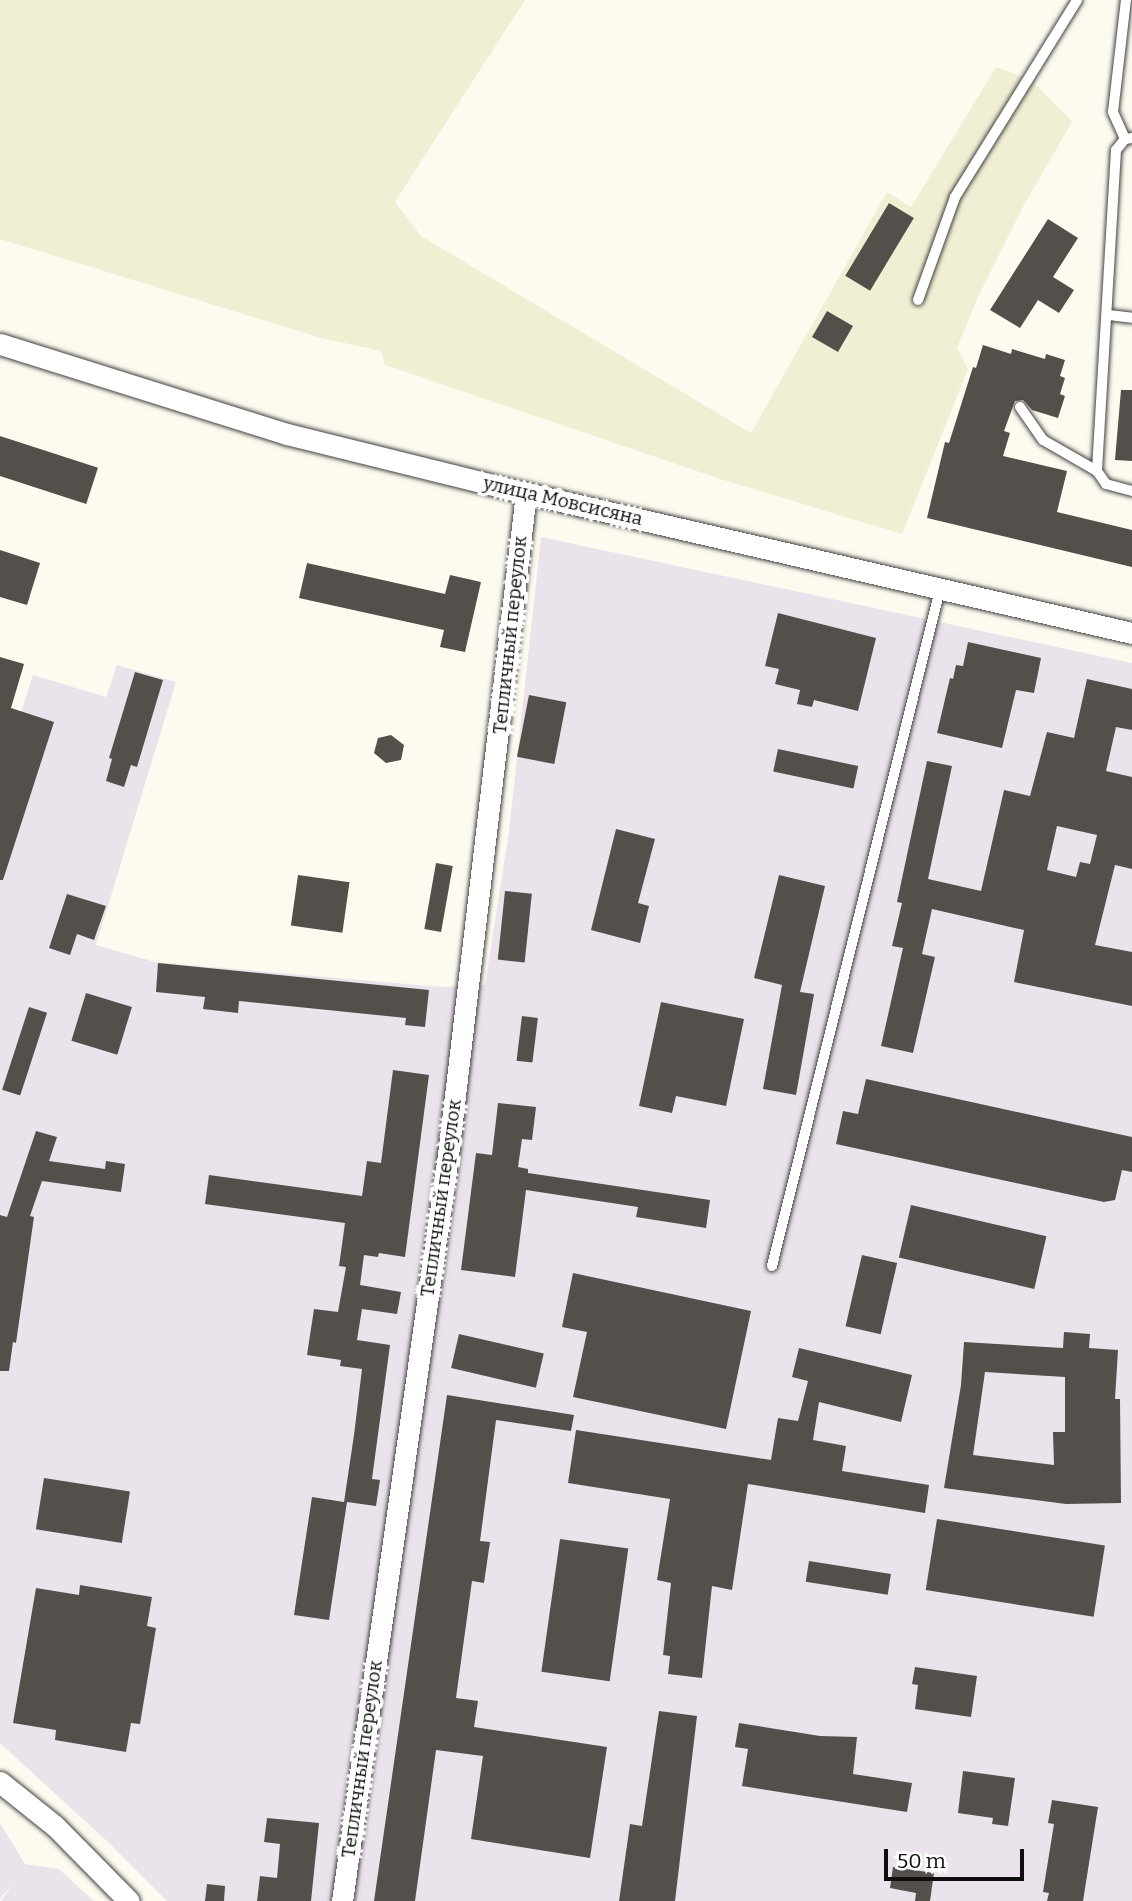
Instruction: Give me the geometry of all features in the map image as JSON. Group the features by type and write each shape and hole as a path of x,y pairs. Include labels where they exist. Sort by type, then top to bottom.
{"street":[{"name":"улица Мовсисяна","path":"0,344 287,434 526,493 1132,633"},
{"name":"Тепличный переулок","path":"342,1901 448,1155 526,493"},
{"path":"0,1782 55,1826 129,1901"}],"lane":[{"path":"918,300 955,197 1077,0"},
{"path":"1097,471 1109,315 1116,150 1128,138 1112,112 1126,0"},
{"path":"1109,315 1132,318"},
{"path":"1020,407 1043,440 1097,471 1106,484 1132,491"},
{"path":"772,1266 940,589"}],"shaded area":[{"path":"0,0 525,0 395,202 421,236 751,433 887,192 911,207 996,67 1032,80 1072,122 1024,205 978,297 957,348 968,369 902,534 720,479 385,365 381,351 321,338 0,239"},
{"path":"541,537 1132,663 1132,1901 167,1901 110,1844 0,1743 0,778 33,675 106,697 117,665 176,682 96,945 155,962 441,987 485,985 509,831"},
{"path":"0,1823 25,1864 59,1869 94,1901 1,1901 13,1883 0,1899"}],"building":[{"path":"889,203 914,218 870,291 845,276"},
{"path":"1048,219 1078,238 1053,277 1074,290 1059,313 1038,300 1020,328 990,310"},
{"path":"827,311 853,326 838,352 812,337"},
{"path":"983,345 1011,354 1012,349 1045,359 1046,354 1065,360 1060,376 1065,378 1060,394 1065,396 1058,418 1032,410 1023,400 1015,401 1004,431 1010,433 1003,456 1067,471 1057,512 1132,530 1132,567 927,518 945,442 949,443 973,367 976,368"},
{"path":"1121,390 1132,390 1132,461 1115,460"},
{"path":"0,436 98,468 86,504 0,476"},
{"path":"0,550 40,563 27,605 0,597"},
{"path":"307,563 445,594 450,575 481,582 465,652 440,647 444,630 299,598"},
{"path":"778,613 876,638 858,711 814,700 812,707 797,704 800,690 775,684 779,669 765,666"},
{"path":"968,642 1041,658 1034,693 1016,690 1002,748 937,733 950,678 953,679 956,665 963,666"},
{"path":"0,657 24,664 11,708 54,722 3,880 0,880"},
{"path":"135,672 163,680 137,767 131,765 124,787 106,781 112,759 109,758"},
{"path":"1087,679 1132,689 1132,730 1116,727 1106,771 1132,777 1132,869 1115,865 1095,945 1132,952 1132,1006 1014,982 1024,930 932,909 922,954 935,957 913,1053 881,1046 903,948 892,946 902,903 897,902 927,761 952,766 928,879 981,891 1004,790 1030,796 1047,732 1074,738","holes":["1057,826 1097,835 1090,864 1080,862 1076,877 1047,870"]},
{"path":"529,695 566,702 554,764 517,757"},
{"path":"391,735 404,745 401,760 386,763 374,753 378,738"},
{"path":"778,749 858,766 853,789 773,771"},
{"path":"616,829 655,839 638,903 649,906 640,943 591,930"},
{"path":"436,863 453,866 441,932 424,929"},
{"path":"298,875 349,882 342,933 291,926"},
{"path":"779,875 825,886 800,992 814,994 796,1095 763,1089 782,985 754,978"},
{"path":"505,891 532,894 525,962 498,960"},
{"path":"67,894 106,906 94,940 77,934 70,955 49,948"},
{"path":"158,963 429,990 425,1027 405,1025 406,1018 239,1001 238,1013 203,1009 205,997 156,992"},
{"path":"86,993 132,1007 117,1055 71,1041"},
{"path":"661,1002 744,1019 726,1106 676,1096 672,1113 639,1106"},
{"path":"29,1007 47,1013 20,1096 2,1090"},
{"path":"522,1016 538,1018 532,1063 517,1061"},
{"path":"393,1070 429,1075 405,1257 379,1253 378,1257 364,1255 360,1285 401,1292 397,1314 362,1309 357,1340 390,1345 372,1479 380,1480 376,1506 347,1502 329,1620 294,1615 312,1497 344,1502 354,1435 362,1369 340,1366 341,1360 307,1355 314,1309 338,1312 346,1267 339,1266 345,1223 205,1204 209,1175 362,1196 367,1161 381,1163"},
{"path":"866,1079 1132,1137 1132,1172 1122,1170 1115,1200 1104,1202 836,1144 843,1111 858,1114"},
{"path":"498,1103 536,1107 532,1140 522,1139 518,1167 528,1169 528,1173 710,1200 706,1228 636,1217 638,1207 526,1190 515,1277 461,1270 476,1153 492,1155"},
{"path":"36,1131 57,1137 49,1161 105,1169 106,1161 125,1164 121,1192 42,1181 30,1216 34,1217 16,1343 13,1342 9,1371 0,1371 0,1215 7,1217"},
{"path":"911,1205 1046,1236 1034,1289 899,1258"},
{"path":"862,1255 897,1263 881,1334 846,1326"},
{"path":"573,1273 751,1311 726,1429 573,1397 587,1332 562,1327"},
{"path":"1064,1332 1090,1334 1089,1348 1118,1350 1115,1399 1120,1399 1121,1503 1066,1504 944,1488 961,1385 964,1342 1063,1348","holes":["985,1372 1065,1377 1065,1432 1053,1432 1054,1465 973,1455"]},
{"path":"459,1334 544,1354 536,1388 451,1368"},
{"path":"799,1348 912,1375 901,1422 819,1402 813,1440 846,1446 842,1471 929,1485 925,1513 748,1484 732,1590 712,1586 702,1678 668,1674 670,1656 663,1655 671,1583 657,1580 670,1499 568,1483 576,1430 771,1460 778,1418 798,1421 808,1381 792,1377"},
{"path":"447,1395 574,1415 571,1431 496,1420 480,1541 490,1542 484,1583 472,1581 456,1698 478,1701 474,1727 607,1747 590,1858 471,1839 483,1756 436,1750 415,1901 374,1901"},
{"path":"44,1478 130,1492 122,1543 36,1529"},
{"path":"937,1519 1105,1546 1094,1617 926,1590"},
{"path":"560,1539 628,1549 610,1681 541,1672"},
{"path":"809,1561 891,1574 888,1595 806,1582"},
{"path":"80,1585 152,1597 147,1626 156,1628 140,1724 131,1723 126,1752 55,1740 56,1730 13,1723 36,1588 79,1595"},
{"path":"915,1667 977,1676 971,1717 915,1709 918,1685 912,1684"},
{"path":"659,1711 697,1716 675,1901 619,1901 630,1824 642,1826"},
{"path":"739,1723 820,1736 857,1737 853,1774 912,1783 907,1812 742,1786 748,1749 735,1747"},
{"path":"963,1771 1015,1778 1008,1826 992,1824 993,1818 958,1813"},
{"path":"1052,1800 1098,1807 1083,1901 1047,1901 1049,1893 1043,1892 1054,1824 1048,1823"},
{"path":"267,1818 319,1823 311,1901 257,1901 260,1876 277,1878 280,1844 264,1842"},
{"path":"893,1867 934,1873 930,1901 915,1901 916,1893 890,1888"},
{"path":"207,1884 225,1886 224,1901 205,1901"}]}
